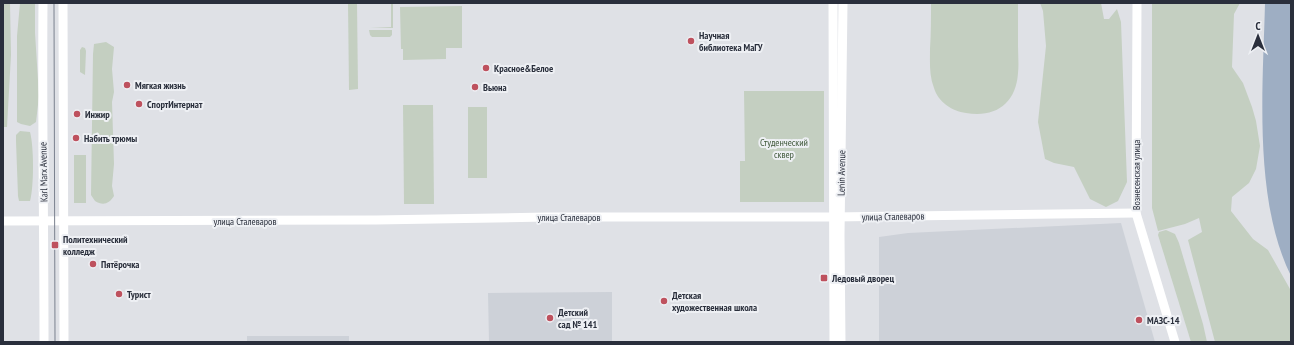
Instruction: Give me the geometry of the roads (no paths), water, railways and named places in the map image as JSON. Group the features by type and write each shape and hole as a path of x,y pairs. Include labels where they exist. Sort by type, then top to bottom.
{"main road":[{"name":"Karl Marx Avenue","path":"43,3 42,128 44,342"},
{"name":"Karl Marx Avenue","path":"63,3 62,221 64,342"},
{"name":"Lenin Avenue","path":"833,3 841,342"},
{"name":"Lenin Avenue","path":"834,342 843,3"},
{"name":"Вознесенская улица","path":"1136,3 1136,213 1175,342"},
{"name":"улица Сталеваров","path":"3,221 376,220 554,217 837,217 1136,213"}],"water":[{"path":"1265,3 1291,3 1291,276 1279,246 1271,213 1266,178 1262,106"}],"tram line":[{"path":"54,3 55,342"}],"place":[{"name":"Научная библиотека МаГУ","path":"691,41"},
{"name":"Красное&Белое","path":"486,68"},
{"name":"Мягкая жизнь","path":"127,85"},
{"name":"Вьюна","path":"475,87"},
{"name":"СпортИнтернат","path":"139,104"},
{"name":"Инжир","path":"77,114"},
{"name":"Набить трюмы","path":"76,138"},
{"name":"Политехнический колледж","path":"55,245"},
{"name":"Пятёрочка","path":"93,264"},
{"name":"Ледовый дворец","path":"824,278"},
{"name":"Турист","path":"119,294"},
{"name":"Детская художественная школа","path":"664,301"},
{"name":"Детский сад № 141","path":"550,318"},
{"name":"МАЗС-14","path":"1139,320"}],"park label":[{"name":"Студенческий сквер","path":"784,148"}]}
